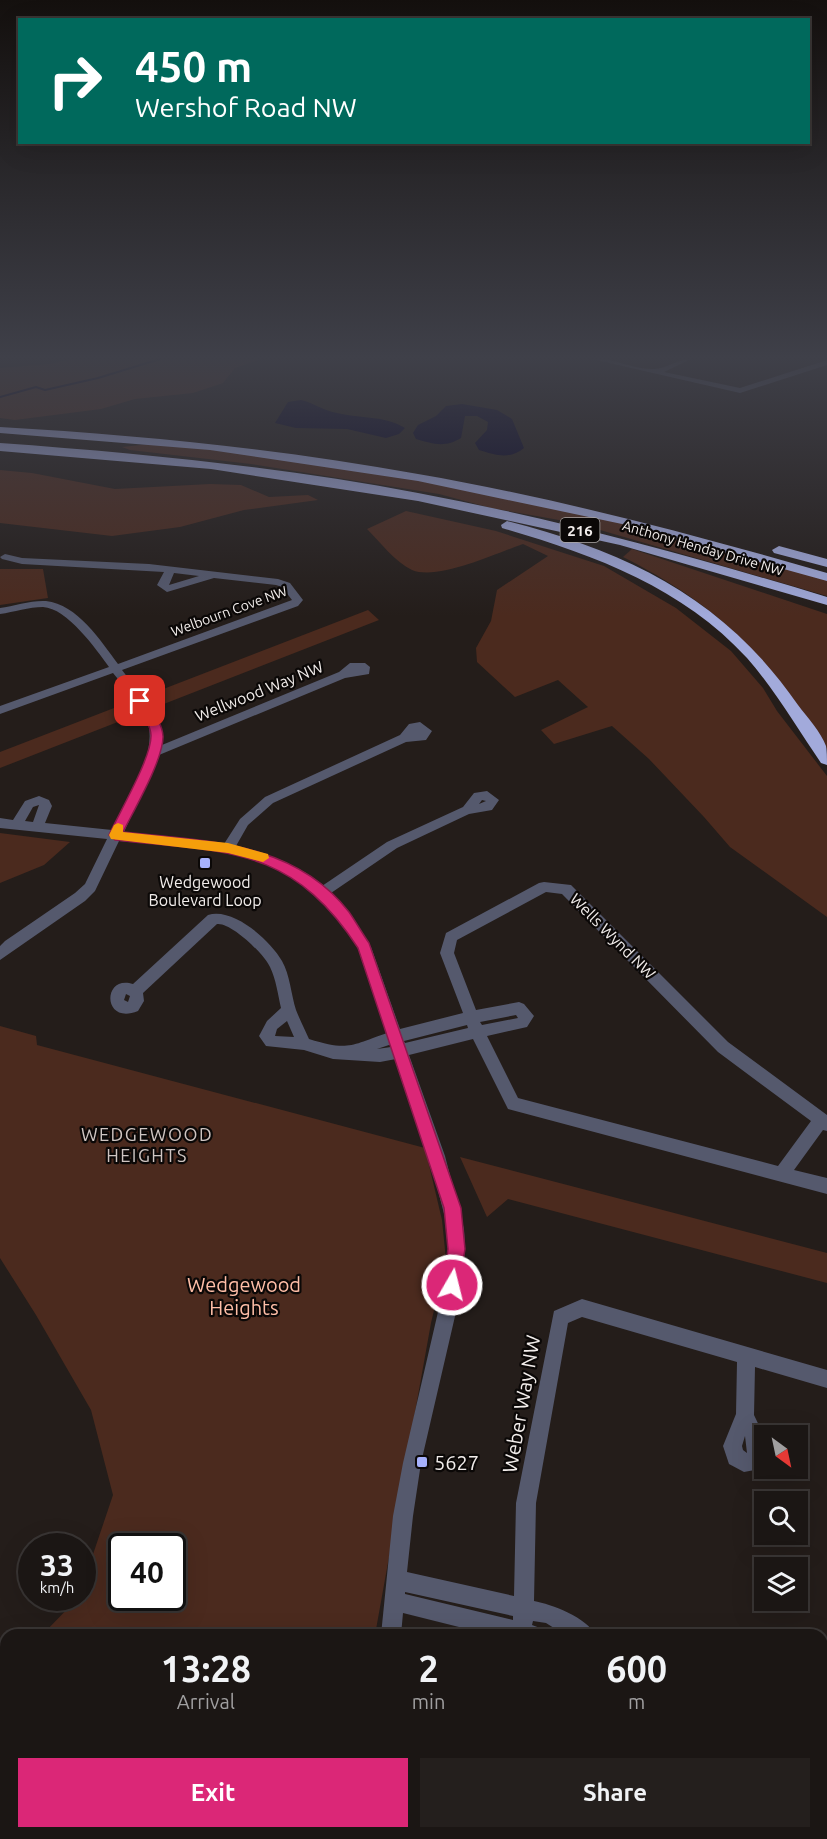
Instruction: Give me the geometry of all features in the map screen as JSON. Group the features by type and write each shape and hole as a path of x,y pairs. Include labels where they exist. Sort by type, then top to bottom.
{"highway":[{"name":"Anthony Henday Drive NW","path":"195,445 325,460 527,497 701,539 827,577"},
{"name":"Anthony Henday Drive NW","path":"0,447 178,460 419,495 572,528 669,553 827,601"},
{"path":"325,460 362,460 516,487 642,514 827,562"},
{"path":"328,480 398,500 554,538 601,555 660,583 704,612 750,653 781,691 827,759"},
{"path":"701,539 827,570"}],"street":[{"name":"Welbourn Cove NW","path":"5,557 22,561 171,569 281,583 288,586 298,600 294,604 199,640 115,667"},
{"name":"Welbourn Cove NW","path":"171,569 162,585 167,589 215,574"},
{"path":"0,611 40,605 54,605 63,610 90,634 115,667 153,720 157,736 155,752 90,887 77,902 0,954"},
{"path":"0,710 115,667"},
{"name":"Wellwood Way NW","path":"155,752 343,675"},
{"path":"228,848 244,822 269,800 404,738"},
{"path":"17,824 29,804 39,800 46,806 37,826"},
{"path":"321,892 332,887 392,845 466,810"},
{"path":"0,823 228,848 257,855 283,867 321,892 343,915 364,947 452,1208 457,1249 450,1299 412,1463 403,1516 392,1629"},
{"name":"Wells Wynd NW","path":"781,1174 824,1122 723,1047 566,889 544,887 451,937 447,953 475,1024 513,1104 781,1174 827,1186"},
{"path":"135,991 213,919 222,918 232,921 255,940 276,963 289,1010 303,1044"},
{"path":"289,1010 272,1025 266,1036 271,1042 303,1044 333,1053 380,1056 397,1044 475,1024"},
{"name":"Weber Way NW","path":"524,1626 526,1503 560,1317 582,1308 827,1379"},
{"path":"745,1418 746,1357"},
{"path":"397,1580 524,1626"},
{"path":"394,1601 524,1626 549,1614 575,1629"}],"green space":[{"path":"172,445 369,470 655,530 827,580 827,596 576,523 491,508 439,494 251,464 130,450 122,447"},
{"path":"0,470 32,473 115,489 210,484 241,485 269,497 308,495 318,500 244,510 180,527 112,536 0,523"},
{"path":"406,511 496,531 604,566 676,608 731,651 763,688 777,711 827,776 827,917 730,847 649,759 612,726 554,744 541,730 588,707 558,680 515,697 477,662 476,648 491,621 497,590 548,556 523,544 452,569 437,572 412,570 394,557 367,529"},
{"path":"632,549 827,614 827,750 779,682 746,644 704,606 623,557"},
{"path":"0,569 43,569 48,598 0,605"},
{"path":"368,610 379,620 0,768 0,752"},
{"path":"0,833 70,842 44,865 0,883"},
{"name":"Wedgewood Heights","path":"0,1026 36,1036 37,1045 425,1148 442,1220 446,1260 431,1323 376,1629 48,1629 65,1611 96,1611 96,1545 113,1495 91,1410 0,1258"},
{"path":"460,1157 827,1253 827,1283 508,1199 487,1217"}],"water":[{"path":"476,445 523,445 524,448 508,455 497,455 479,450"}],"slow traffic":[{"path":"118,828 115,835 228,848 263,858"}],"place":[{"name":"Wedgewood Boulevard Loop","path":"205,863"},
{"name":"5627","path":"422,1462"}],"district":[{"name":"WEDGEWOOD HEIGHTS","path":"147,1144"}],"route":[{"path":"140,701 154,725 157,736 155,752 115,835 228,848 257,855 291,871 321,892 343,915 364,947 437,1156 456,1229 457,1249 452,1285"}]}
